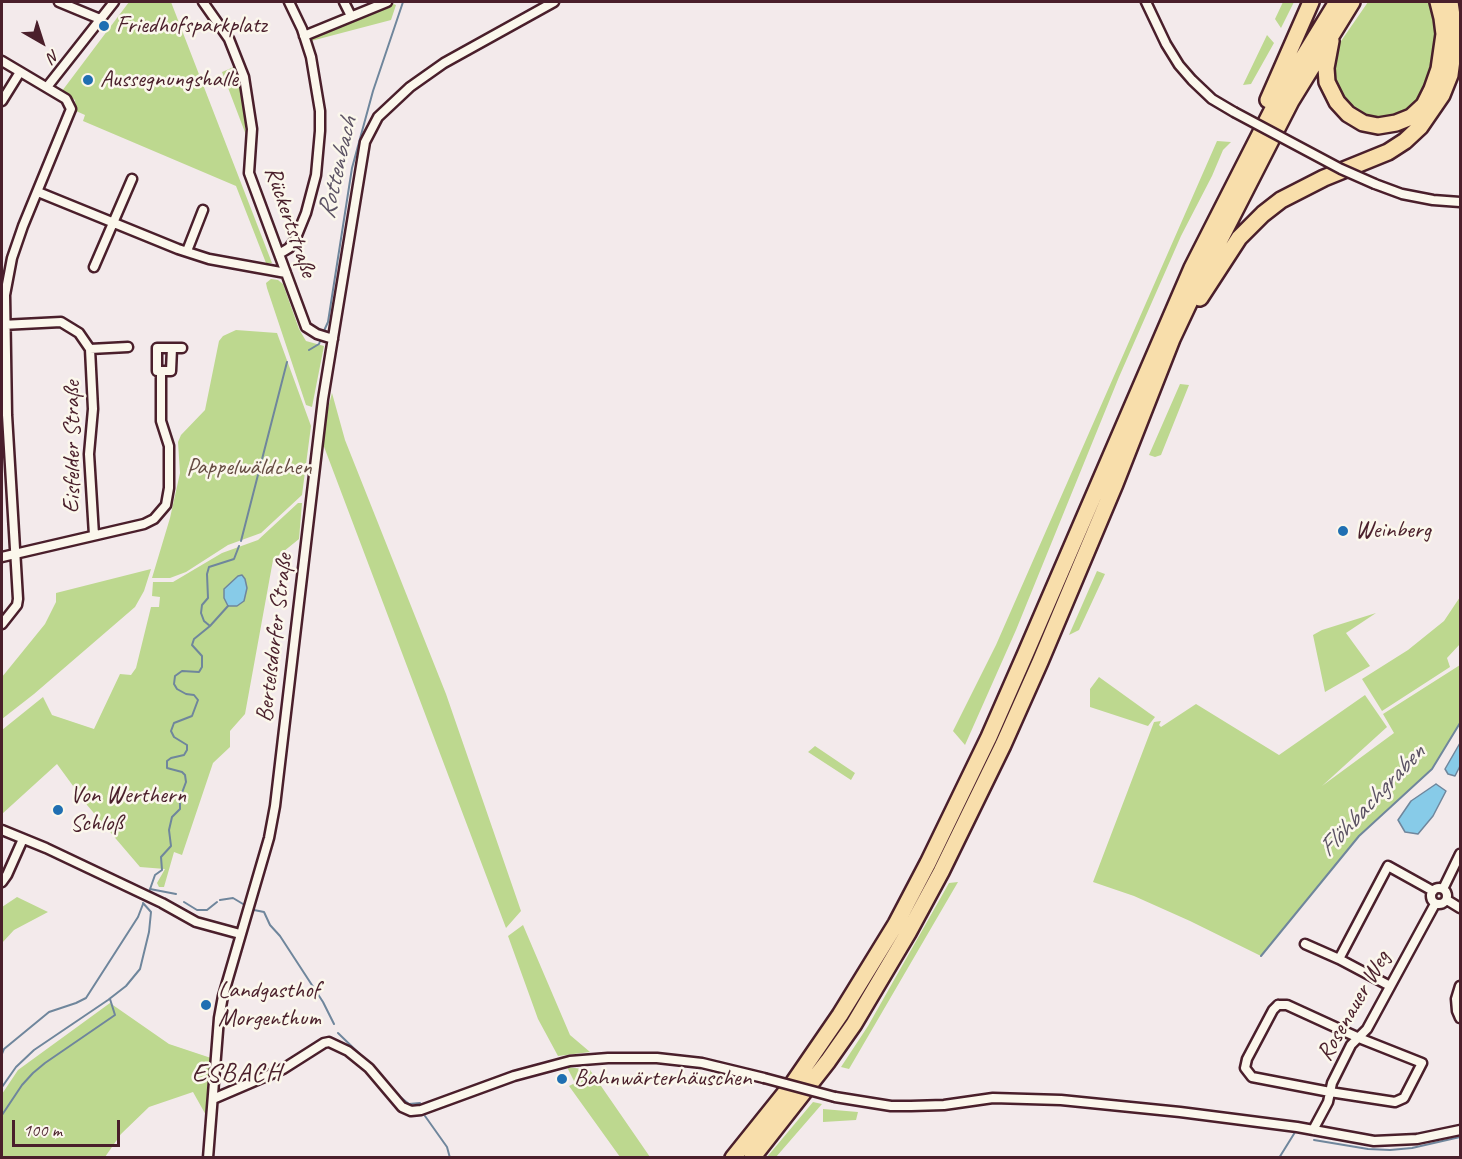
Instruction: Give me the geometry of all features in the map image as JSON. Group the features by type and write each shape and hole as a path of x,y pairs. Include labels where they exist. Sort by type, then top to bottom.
{"highway":[{"path":"1240,171 1249,143 1311,2"},
{"path":"733,1158 794,1082 840,1015 896,924 928,863 984,748 1163,331 1240,171 1281,95 1337,2"},
{"path":"752,1158 854,1024 941,872 1040,663 1179,324 1291,101 1352,2"},
{"path":"1332,32 1326,68 1327,82 1337,102 1348,114 1363,123 1378,126 1396,123 1411,117 1424,105 1436,79 1444,34 1443,18 1438,2"},
{"path":"1179,324 1204,292 1239,238 1263,214 1302,188 1388,152 1420,127 1442,95 1450,75 1455,37 1450,2"}],"street":[{"path":"59,2 100,19"},
{"path":"46,87 114,2"},
{"name":"Rückertstraße","path":"203,2 229,39 244,77 252,129 249,173 306,327 326,337"},
{"path":"279,254 288,248 299,232 306,213 319,155 320,111 311,57 289,2"},
{"path":"344,2 351,16"},
{"path":"304,36 387,2"},
{"name":"Bertelsdorfer Straße","path":"208,1158 219,1018 240,934 269,838 275,806 326,337 340,290 362,154 368,134 378,117 410,87 444,63 554,2"},
{"path":"1146,2 1179,65 1212,99 1341,169 1375,184 1412,196 1461,202"},
{"path":"2,61 66,99 71,109 12,258 5,295 4,415 18,599 2,624"},
{"path":"2,101 20,72"},
{"path":"94,267 132,179"},
{"path":"38,192 209,259 286,273"},
{"path":"186,251 203,210"},
{"name":"Eisfelder Straße","path":"2,557 94,536 89,454 93,409 90,349 79,333 61,322 3,325"},
{"name":"Eisfelder Straße","path":"90,349 128,347"},
{"path":"94,536 144,524 154,519 166,505 169,488 169,446 161,421 160,371 157,371 158,348 182,348"},
{"path":"160,371 171,371 172,348"},
{"path":"2,830 162,903 196,922 240,934"},
{"path":"2,882 23,839"},
{"path":"1443,889 1461,854"},
{"path":"1339,959 1388,866 1432,891"},
{"path":"1432,891 1443,889 1447,894 1447,900"},
{"path":"1432,891 1431,897 1435,903 1441,904 1447,900"},
{"path":"1447,900 1461,908"},
{"name":"Rosenauer Weg","path":"1313,1130 1332,1083 1351,1045 1367,1029 1435,903"},
{"path":"1305,944 1390,986"},
{"path":"1461,986 1456,999 1457,1011 1461,1018"},
{"path":"1278,1005 1287,1005 1359,1038 1422,1063 1404,1098 1395,1102 1330,1092 1252,1077 1245,1068 1247,1059 1273,1010 1278,1005"},
{"path":"213,1099 283,1069 324,1042 334,1042 369,1068 402,1107 411,1111 421,1110 514,1076 570,1061 657,1058 702,1063 835,1097 891,1106 944,1105 993,1098 1061,1100 1180,1112 1313,1130 1374,1141 1400,1141 1461,1130"}],"green space":[{"path":"129,2 171,2 272,263 266,263 236,186 83,121 85,115 76,111 75,100 62,91"},
{"path":"1283,2 1294,2 1281,28 1275,19"},
{"path":"1368,2 1430,2 1437,24 1435,59 1422,96 1396,118 1364,120 1336,94 1331,69 1339,44"},
{"path":"391,3 396,5 391,20 311,41 314,35"},
{"path":"1267,35 1274,43 1251,84 1243,85"},
{"path":"236,66 242,87 246,135 222,72"},
{"path":"1217,141 1231,142 1223,150 1181,236 1119,377 1016,630 965,745 953,731 996,645"},
{"path":"271,279 283,284 299,329 306,341 324,346 312,407 306,405 267,288 266,283"},
{"name":"Pappelwäldchen","path":"236,330 277,333 311,426 302,495 261,533 228,545 186,572 170,578 152,578 170,518 180,473 178,442 181,435 205,410 219,341 223,336"},
{"path":"1180,384 1189,385 1161,455 1155,457 1149,455"},
{"path":"332,393 345,440 446,694 521,911 506,928 323,444 324,424"},
{"path":"298,503 302,503 299,539 273,560 245,714 230,731 230,747 213,763 182,855 174,852 164,887 159,887 157,883 165,869 140,867 87,805 57,764 2,814 2,730 43,697 52,715 94,729 120,674 131,675 136,668 151,607 159,607 160,597 152,596 153,582 173,582 222,553 258,540"},
{"path":"151,569 144,591 135,607 2,719 2,677 45,624 56,602 56,593"},
{"path":"1097,571 1105,574 1079,630 1069,635"},
{"path":"1460,597 1460,644 1447,658 1450,667 1382,711 1362,679 1408,650 1444,621"},
{"path":"1376,613 1346,633 1370,666 1325,692 1313,635"},
{"path":"1460,665 1460,723 1432,769 1359,836 1261,956 1134,896 1093,882 1154,722 1161,721 1159,725 1161,727 1196,704 1279,755 1365,695 1387,727 1322,786 1394,733 1383,714"},
{"path":"1099,677 1155,717 1148,726 1090,707 1090,689"},
{"path":"815,746 855,773 851,780 808,752"},
{"path":"958,882 849,1069 841,1067 868,1026 949,883"},
{"path":"17,897 48,912 14,930 2,943 2,907"},
{"path":"523,925 570,1035 590,1052 558,1056 538,1019 508,936"},
{"path":"110,1003 169,1044 211,1058 207,1117 193,1092 149,1107 121,1134 105,1157 2,1158 2,1094 18,1070"},
{"path":"567,1067 590,1070 650,1157 620,1157 569,1086 575,1083"},
{"path":"813,1102 822,1104 776,1157 767,1157"},
{"path":"823,1109 858,1112 856,1120 823,1122"}],"water":[{"path":"242,575 247,588 244,601 237,606 228,606 224,598 224,589"},
{"path":"1460,743 1460,766 1455,776 1448,774 1445,769"},
{"path":"1436,784 1446,791 1433,816 1418,834 1405,832 1398,820 1411,801"}],"waterway":[{"name":"Rottenbach","path":"323,333 328,322 352,168 373,91 403,2"},
{"name":"Rottenbach","path":"309,350 319,344 321,339"},
{"path":"241,541 287,362"},
{"path":"149,892 155,875 162,870 161,857 171,846 169,830 172,817 180,809 180,798 186,782 182,772 167,768 167,761 184,755 187,750 187,745 174,737 171,731 174,723 192,716 198,700 194,695 177,689 174,684 175,676 182,671 199,672 202,667 202,656 192,645 194,639 210,626 204,621 201,613 202,605 208,598 209,567 234,559 239,546"},
{"path":"210,626 228,606"},
{"name":"Flöhbachgraben","path":"1261,956 1359,836 1432,769 1460,723"},
{"path":"150,889 176,894"},
{"path":"220,900 233,898 243,904"},
{"path":"184,902 197,910 207,910 217,902"},
{"path":"2,1087 16,1067 34,1050 108,1000 126,986 140,969 149,932 151,912 143,903"},
{"path":"2,1054 4,1049 49,1012 86,998 138,917 143,904"},
{"path":"254,910 264,912 270,925 280,936 323,1002 334,1024"},
{"path":"2,1115 33,1073 115,1015 110,999"},
{"path":"338,1033 373,1067"},
{"path":"377,1071 409,1104 420,1103"},
{"path":"425,1116 447,1147 450,1158"},
{"path":"1279,1158 1297,1129"},
{"path":"1314,1140 1368,1149 1390,1150 1412,1148 1460,1137"}],"place":[{"name":"Friedhofsparkplatz","path":"104,26"},
{"name":"Aussegnungshalle","path":"88,80"},
{"name":"Weinberg","path":"1343,531"},
{"name":"Von Werthern Schloß","path":"58,810"},
{"name":"Landgasthof Morgenthum","path":"206,1005"},
{"name":"Bahnwärterhäuschen","path":"562,1079"}],"district":[{"name":"ESBACH","path":"237,1074"}]}
